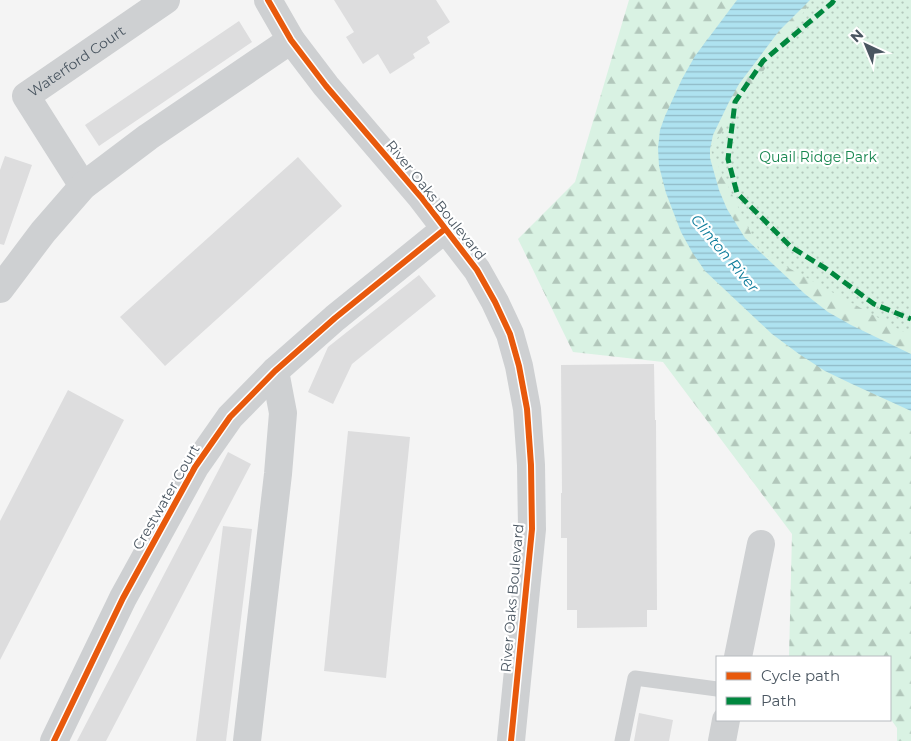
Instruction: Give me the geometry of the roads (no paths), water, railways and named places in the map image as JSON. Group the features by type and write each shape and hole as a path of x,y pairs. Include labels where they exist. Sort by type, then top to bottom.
{"street":[{"name":"Waterford Court","path":"83,186 26,96 166,0"},
{"name":"River Oaks Boulevard","path":"268,0 291,40 326,86 421,197 477,270 510,334 528,409 532,465 532,529 511,741"},
{"path":"0,289 43,232 83,186 148,137 291,40"},
{"name":"Crestwater Court","path":"54,741 123,598 195,467 230,417 275,371 335,318 445,229"},
{"path":"247,741 278,474 283,413 275,371"},
{"path":"738,656 760,544"},
{"path":"722,741 726,721"}],"lane":[{"path":"622,741 635,678 716,689"}],"water":[{"name":"Clinton River","path":"737,0 810,0 779,31 739,84 713,135 710,158 719,190 727,209 745,238 805,294 828,312 911,354 911,411 825,371 772,334 705,271 681,232 666,193 659,166 660,130 682,79 695,56"}],"park label":[{"name":"Quail Ridge Park","path":"818,157"}]}
